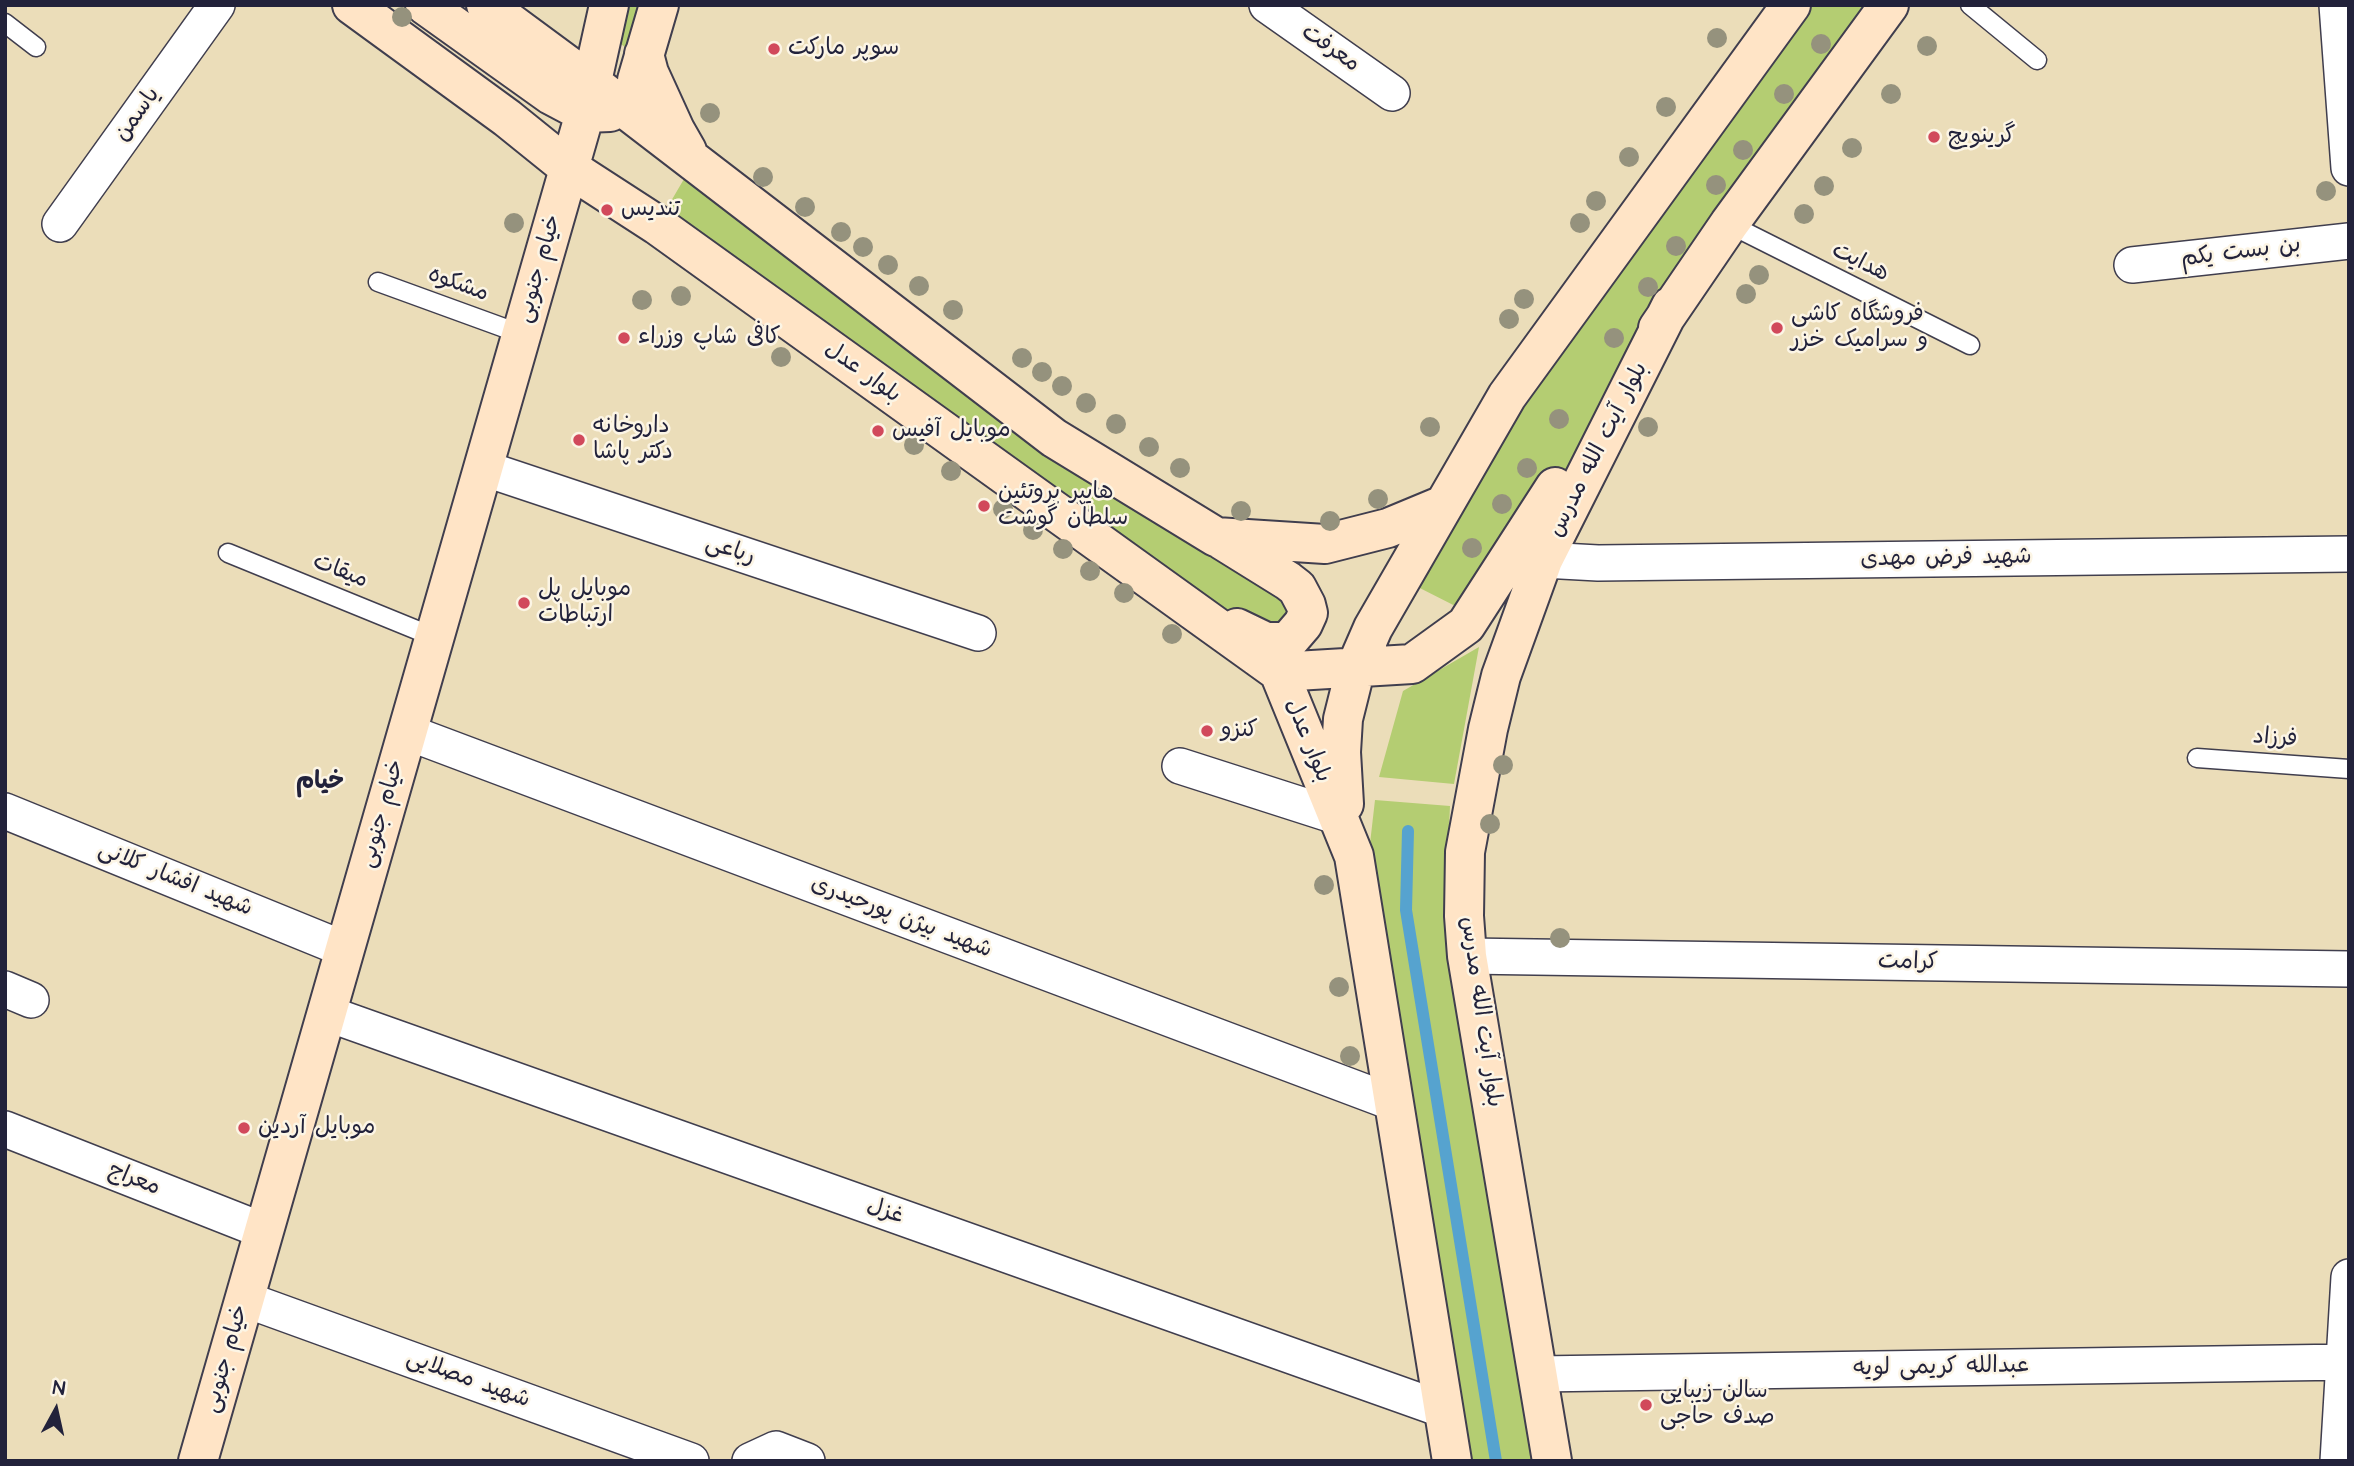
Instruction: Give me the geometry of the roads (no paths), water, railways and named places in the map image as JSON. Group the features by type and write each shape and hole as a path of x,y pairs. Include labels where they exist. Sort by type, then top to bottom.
{"main road":[{"name":"بلوار عدل","path":"352,5 508,118 569,168 657,225 1279,672 1348,839"},
{"path":"425,5 551,95 589,98 626,112 1054,438 1297,588 1308,613 1291,638 1275,643 1257,639 1164,588"},
{"path":"486,5 589,98"},
{"name":"خیام جنوبی","path":"198,1461 589,98 609,5"},
{"path":"626,112 659,5"},
{"path":"1452,1461 1348,839 1342,785 1343,719 1356,667 1373,628 1441,506 1507,396 1791,5"},
{"name":"بلوار آیت الله مدرس","path":"1279,672 1412,664 1466,625 1671,306 1889,5"},
{"path":"645,54 649,73 667,114 694,162"},
{"name":"بلوار آیت الله مدرس","path":"1552,1461 1467,956 1464,916 1465,852 1474,795 1502,676 1543,560 1671,306"},
{"path":"1216,537 1325,544 1388,528 1441,506"},
{"path":"1402,579 1398,611 1400,626 1411,637 1420,641 1444,640"}],"street":[{"name":"یاسمن","path":"60,224 217,5"},
{"name":"معرفت","path":"1267,5 1392,93"},
{"path":"2337,5 2349,168"},
{"name":"بن بست یکم","path":"2132,265 2349,241"},
{"name":"رباعی","path":"483,468 978,633"},
{"name":"شهید فرض مهدی","path":"1543,560 1598,563 2349,554"},
{"name":"شهید بیژن پورحیدری","path":"407,732 1394,1103"},
{"path":"1180,766 1348,839"},
{"name":"شهید افشار کلانی","path":"5,811 344,949"},
{"name":"کرامت","path":"1467,956 2349,969"},
{"name":"غزل","path":"326,1013 1444,1410"},
{"name":"معراج","path":"5,1129 264,1231"},
{"path":"2338,1461 2349,1277"},
{"name":"شهید مصلایی","path":"244,1299 691,1461"},
{"name":"عبدالله کریمی لویه","path":"1538,1374 2346,1362"},
{"path":"750,1461 776,1449 807,1461"}],"lane":[{"path":"1970,5 2037,60"},
{"path":"5,23 36,47"},
{"name":"هدایت","path":"1729,224 1970,345"},
{"name":"مشکوه","path":"378,282 521,334"},
{"name":"میقات","path":"228,553 434,637"},
{"name":"فرزاد","path":"2197,758 2349,769"}],"waterway":[{"path":"1408,831 1406,910 1496,1461"}],"place":[{"name":"سوپر مارکت","path":"774,49"},
{"name":"گرینویچ","path":"1934,137"},
{"name":"تندیس","path":"607,210"},
{"name":"فروشگاه کاشی و سرامیک خزر","path":"1777,328"},
{"name":"کافی شاپ وزراء","path":"624,338"},
{"name":"موبایل آفیس","path":"878,431"},
{"name":"داروخانه دکتر پاشا","path":"579,440"},
{"name":"هایپر پروتئین سلطان گوشت","path":"984,506"},
{"name":"موبایل پل ارتباطات","path":"524,603"},
{"name":"کنزو","path":"1207,731"},
{"name":"موبایل آردین","path":"244,1128"},
{"name":"سالن زیبایی صدف حاجی","path":"1646,1405"}],"district":[{"name":"خیام","path":"320,783"}]}
